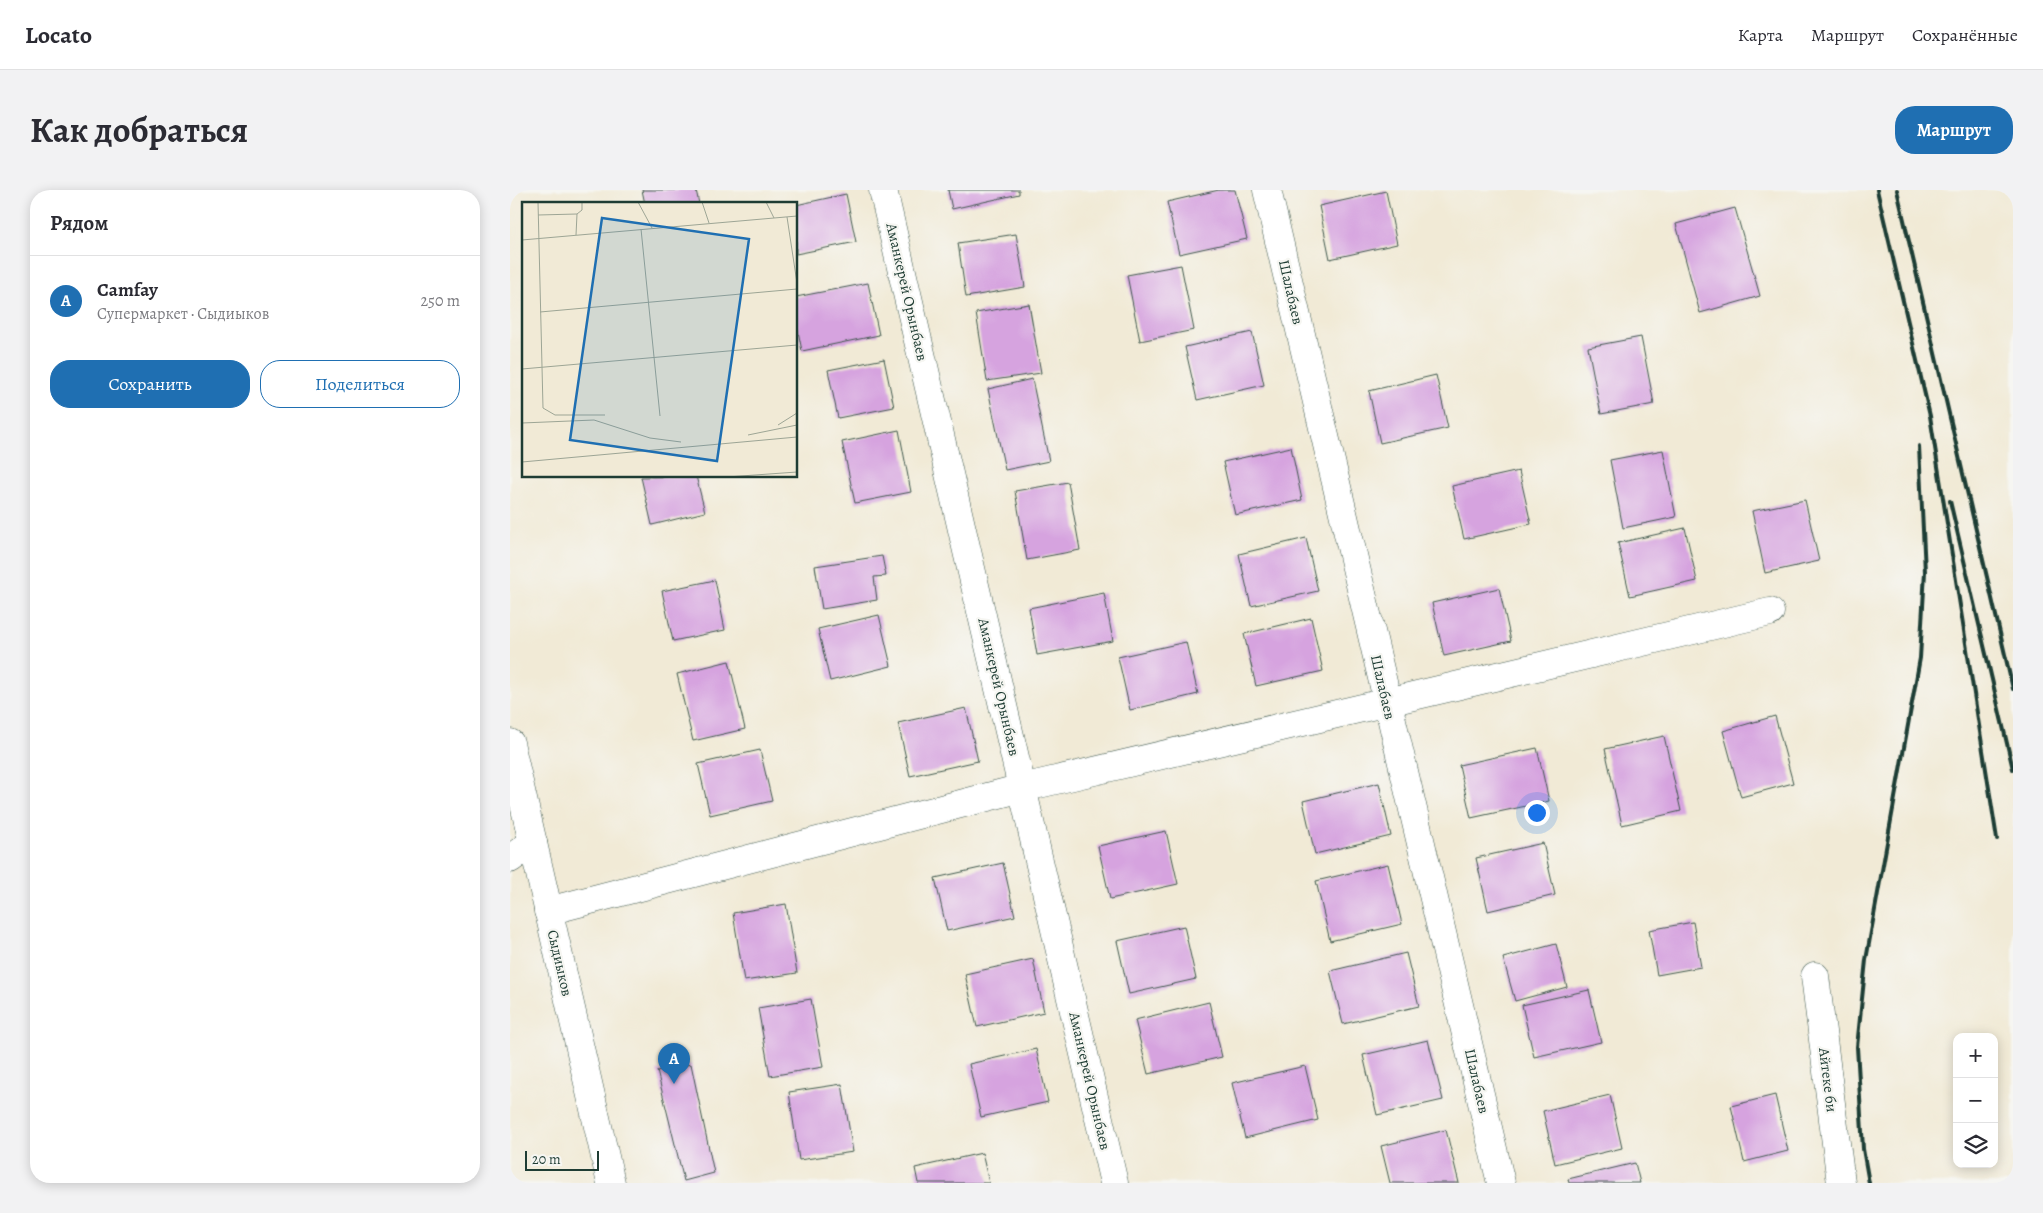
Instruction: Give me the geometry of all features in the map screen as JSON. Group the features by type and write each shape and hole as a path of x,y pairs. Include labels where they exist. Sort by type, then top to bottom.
{"street":[{"name":"Аманкерей Орынбаев","path":"884,190 1114,1183"},
{"name":"Шалабаев","path":"1267,190 1501,1183"},
{"path":"548,910 1022,788 1770,612"},
{"name":"Сыдиыков","path":"510,743 611,1183"},
{"path":"510,859 533,842"},
{"name":"Айтеке би","path":"1815,976 1841,1183"}],"building":[{"path":"642,190 696,190 699,202 645,202"},
{"path":"948,190 1019,190 1019,194 952,209"},
{"path":"1219,190 1235,190 1247,239 1179,254 1167,202"},
{"path":"1386,191 1397,244 1330,259 1319,206"},
{"path":"846,194 856,242 798,254 798,205"},
{"path":"1735,208 1760,296 1700,313 1676,224"},
{"path":"1016,234 1025,287 966,297 958,243"},
{"path":"1181,265 1194,330 1140,341 1127,275"},
{"path":"868,283 879,335 802,351 798,331 798,297"},
{"path":"1029,304 1041,373 987,381 976,313"},
{"path":"1252,332 1264,385 1197,400 1185,347"},
{"path":"1641,337 1654,404 1601,414 1588,347"},
{"path":"884,359 894,407 838,418 828,370"},
{"path":"1436,375 1448,428 1380,443 1369,391"},
{"path":"1032,379 1049,461 1005,470 988,389"},
{"path":"899,430 911,492 855,503 842,442"},
{"path":"1291,447 1302,500 1235,515 1223,462"},
{"path":"1663,450 1676,517 1623,528 1610,460"},
{"path":"1519,471 1531,524 1464,539 1452,486"},
{"path":"641,478 696,478 705,512 652,525"},
{"path":"1068,482 1080,550 1027,560 1015,491"},
{"path":"1805,500 1819,561 1765,573 1752,511"},
{"path":"1685,528 1697,581 1630,596 1618,543"},
{"path":"1306,538 1318,591 1251,606 1239,554"},
{"path":"882,556 886,576 874,577 877,600 822,609 815,566"},
{"path":"715,580 725,630 673,641 662,591"},
{"path":"1499,588 1511,641 1444,656 1432,603"},
{"path":"1104,593 1113,641 1037,655 1029,608"},
{"path":"879,615 891,666 830,681 818,629"},
{"path":"1311,618 1323,671 1256,686 1244,634"},
{"path":"1186,642 1198,694 1130,710 1118,657"},
{"path":"729,661 745,729 693,741 677,674"},
{"path":"966,708 978,761 910,776 898,723"},
{"path":"1775,716 1793,783 1741,797 1723,731"},
{"path":"1664,736 1681,811 1622,825 1605,749"},
{"path":"1537,748 1549,801 1471,818 1459,765"},
{"path":"760,750 772,801 710,815 698,764"},
{"path":"1379,783 1391,836 1315,854 1303,801"},
{"path":"1166,831 1178,884 1110,899 1098,846"},
{"path":"1543,843 1555,895 1488,911 1476,858"},
{"path":"1003,863 1015,916 947,931 935,878"},
{"path":"1388,864 1402,924 1330,941 1316,881"},
{"path":"786,904 797,973 744,981 733,913"},
{"path":"1693,922 1701,967 1657,975 1649,930"},
{"path":"1184,926 1196,979 1129,994 1117,941"},
{"path":"1556,944 1567,987 1515,1001 1503,958"},
{"path":"1406,953 1419,1006 1343,1024 1330,971"},
{"path":"1033,959 1044,1012 977,1027 965,974"},
{"path":"1589,990 1601,1042 1534,1057 1522,1005"},
{"path":"811,999 823,1067 770,1076 758,1008"},
{"path":"1209,1002 1222,1057 1148,1074 1135,1020"},
{"path":"1428,1040 1443,1100 1377,1115 1363,1055"},
{"path":"1036,1049 1048,1102 981,1117 969,1064"},
{"path":"691,1064 714,1173 684,1181 657,1071"},
{"path":"1305,1066 1318,1120 1245,1138 1232,1083"},
{"path":"842,1084 853,1152 799,1160 789,1092"},
{"path":"1610,1095 1622,1148 1555,1164 1543,1111"},
{"path":"1775,1095 1788,1151 1744,1162 1731,1106"},
{"path":"1446,1130 1459,1183 1390,1183 1381,1146"},
{"path":"982,1153 989,1183 918,1183 915,1168"},
{"path":"1635,1163 1640,1183 1569,1183 1568,1179"}],"railway":[{"path":"1877,190 1930,416 1997,839"},
{"path":"1897,190 2013,689"},
{"path":"1869,1183 1863,1149 1857,1047 1866,960 1920,658 1925,572 1919,446"},
{"path":"1950,501 2013,769"}],"place":[{"name":"Camfay","path":"674,1084"}]}
